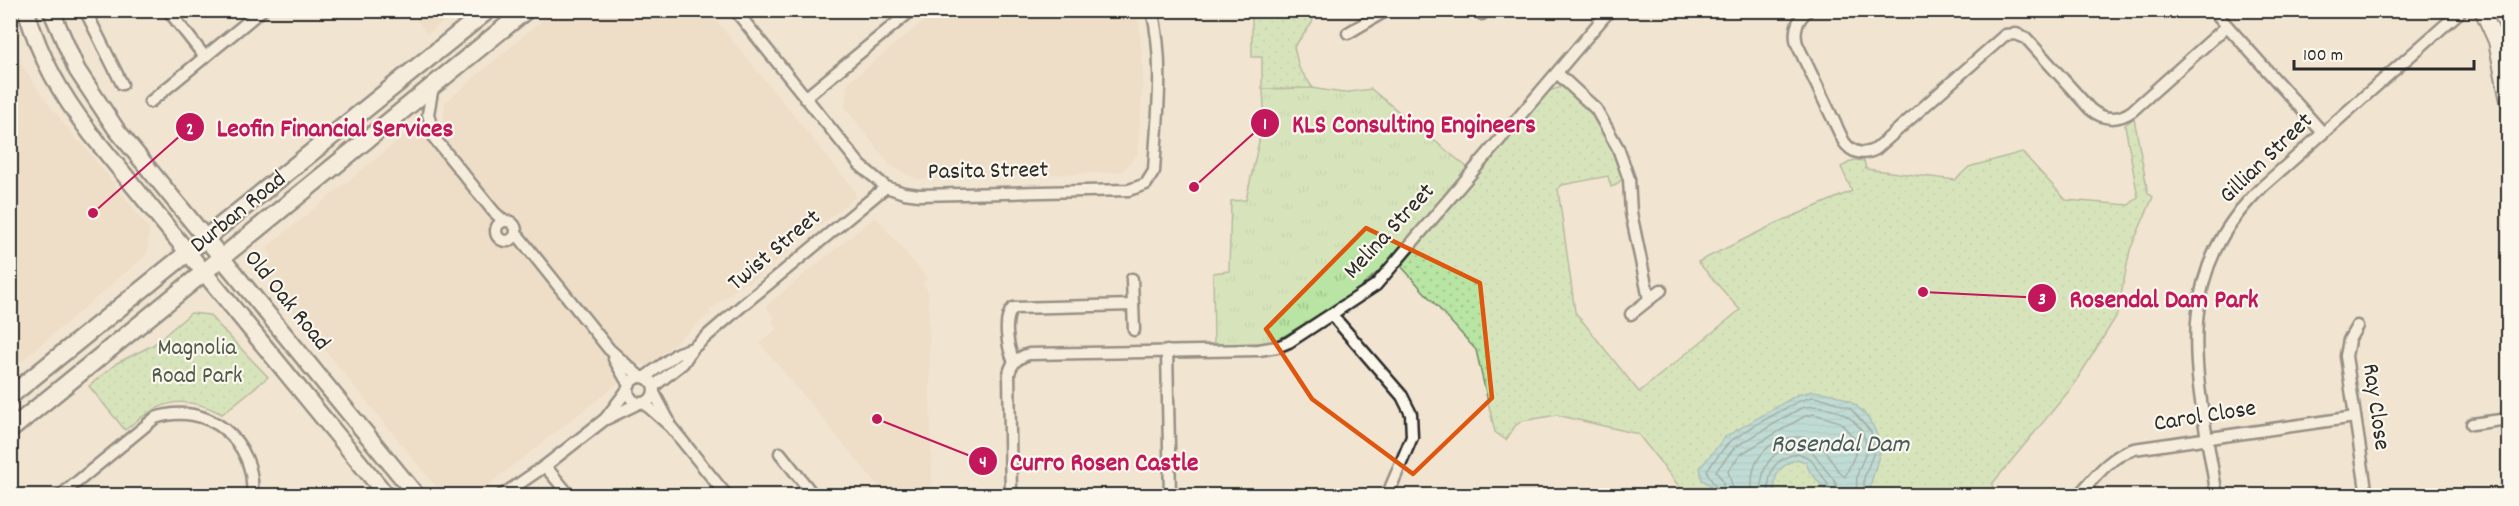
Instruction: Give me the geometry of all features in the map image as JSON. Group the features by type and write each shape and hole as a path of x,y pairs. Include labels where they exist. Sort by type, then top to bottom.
{"main road":[{"path":"20,10 34,37"},
{"name":"Old Oak Road","path":"26,10 46,65 70,106 387,495"},
{"name":"Old Oak Road","path":"51,10 68,52 95,101 116,129 417,495"},
{"name":"Durban Road","path":"10,396 488,10"},
{"name":"Durban Road","path":"10,430 526,10"}],"street":[{"path":"85,10 122,84"},
{"path":"168,10 205,57"},
{"path":"150,102 262,10"},
{"name":"Pasita Street","path":"735,10 860,165 886,187 903,193 919,195 1129,190 1141,188 1149,182 1154,171 1160,77 1158,38 1152,10"},
{"path":"805,98 912,10"},
{"path":"1348,33 1388,10"},
{"name":"Melina Street","path":"1014,362 1029,354 1268,350 1289,342 1376,285 1610,10"},
{"path":"1808,10 1800,18 1796,27 1797,44 1844,142 1852,150 1863,153 1876,149 2005,35 2016,34 2026,38 2090,109 2101,116 2113,118 2123,117 2132,111 2227,26"},
{"path":"2213,10 2323,133"},
{"name":"Gillian Street","path":"2217,495 2198,377 2195,340 2197,310 2204,275 2220,240 2249,200 2462,10"},
{"path":"2482,10 2496,41 2508,101"},
{"path":"1557,73 1596,109 1618,148 1629,179 1631,213 1649,299"},
{"path":"434,86 428,114 435,139 494,212 514,224 514,236 609,349 654,389 671,427"},
{"name":"Twist Street","path":"654,389 683,363 693,348 886,187"},
{"path":"504,220 496,227 496,235 501,240 514,236"},
{"path":"1132,279 1134,330"},
{"path":"1631,314 1661,290"},
{"path":"1011,495 1009,374 1014,362 1008,345 1009,313 1013,308 1133,305"},
{"path":"1332,315 1402,396 1411,414 1412,437 1387,495"},
{"name":"Ray Close","path":"2357,326 2349,340 2346,356 2367,495"},
{"name":"Twist Street","path":"643,377 678,353 693,348"},
{"path":"609,349 629,387 630,396 671,427 727,495"},
{"path":"1167,351 1170,495"},
{"path":"604,420 633,379 643,377"},
{"path":"501,495 604,420 651,399 654,389"},
{"path":"60,495 155,418 176,413 208,418 233,437 249,465 252,475 252,495"},
{"name":"Carol Close","path":"2079,495 2108,463 2126,452 2355,417"},
{"path":"2472,424 2508,419"},
{"path":"780,453 814,495"},
{"path":"545,465 570,495"}],"highlighted area":[{"path":"1366,228 1480,283 1492,398 1413,474 1312,399 1266,329"}],"shaded area":[{"path":"410,10 456,11 427,34"},
{"path":"937,10 1138,11 1143,77 1137,155 1121,172 917,179 891,166 845,107 848,83"},
{"path":"553,11 708,11 855,191 855,197 818,227 812,226 797,238 796,245 749,283 743,283 710,310 711,313 648,365 641,365 475,495 443,495 263,273 272,255 266,248 408,133 417,134 421,139 444,120 445,103"},
{"path":"10,44 42,96 149,229 147,254 11,370"},
{"path":"875,217 927,278 922,283 928,291 932,495 886,495 760,343 777,329 772,321 775,318 766,306"}],"green space":[{"path":"1252,11 1315,11 1312,23 1294,47 1299,68 1313,88 1262,89 1262,57 1252,57"},
{"path":"1304,87 1343,93 1371,89 1468,168 1384,266 1358,290 1275,342 1214,345 1213,273 1229,271 1231,201 1246,200 1262,128 1265,126 1263,89"},
{"path":"1561,87 1582,99 1592,111 1616,154 1623,178 1611,187 1608,176 1562,185 1558,189 1575,312 1639,392 1740,310 1698,262 1777,223 1852,191 1841,167 1854,160 1864,161 1866,169 1955,180 1969,167 2022,152 2066,200 2129,205 2138,197 2125,125 2134,118 2148,193 2153,197 2130,250 2117,315 2073,386 1992,484 1994,495 1686,495 1638,434 1557,415 1522,421 1515,426 1506,440 1495,432 1476,350 1401,266 1549,91"},
{"name":"Magnolia Road Park","path":"191,313 209,315 268,377 222,414 194,403 182,402 159,407 125,430 89,386 117,363 153,345"}],"water":[{"name":"Rosendal Dam","path":"1812,391 1833,394 1848,400 1863,412 1873,426 1880,447 1870,495 1825,495 1825,489 1810,472 1806,463 1798,459 1778,472 1775,495 1713,495 1709,484 1702,480 1700,468 1725,437 1797,395"}],"place":[{"name":"KLS Consulting Engineers","path":"1194,187"},
{"name":"Leofin Financial Services","path":"93,213"},
{"name":"Rosendal Dam Park","path":"1923,292"},
{"name":"Curro Rosen Castle","path":"877,419"}]}
